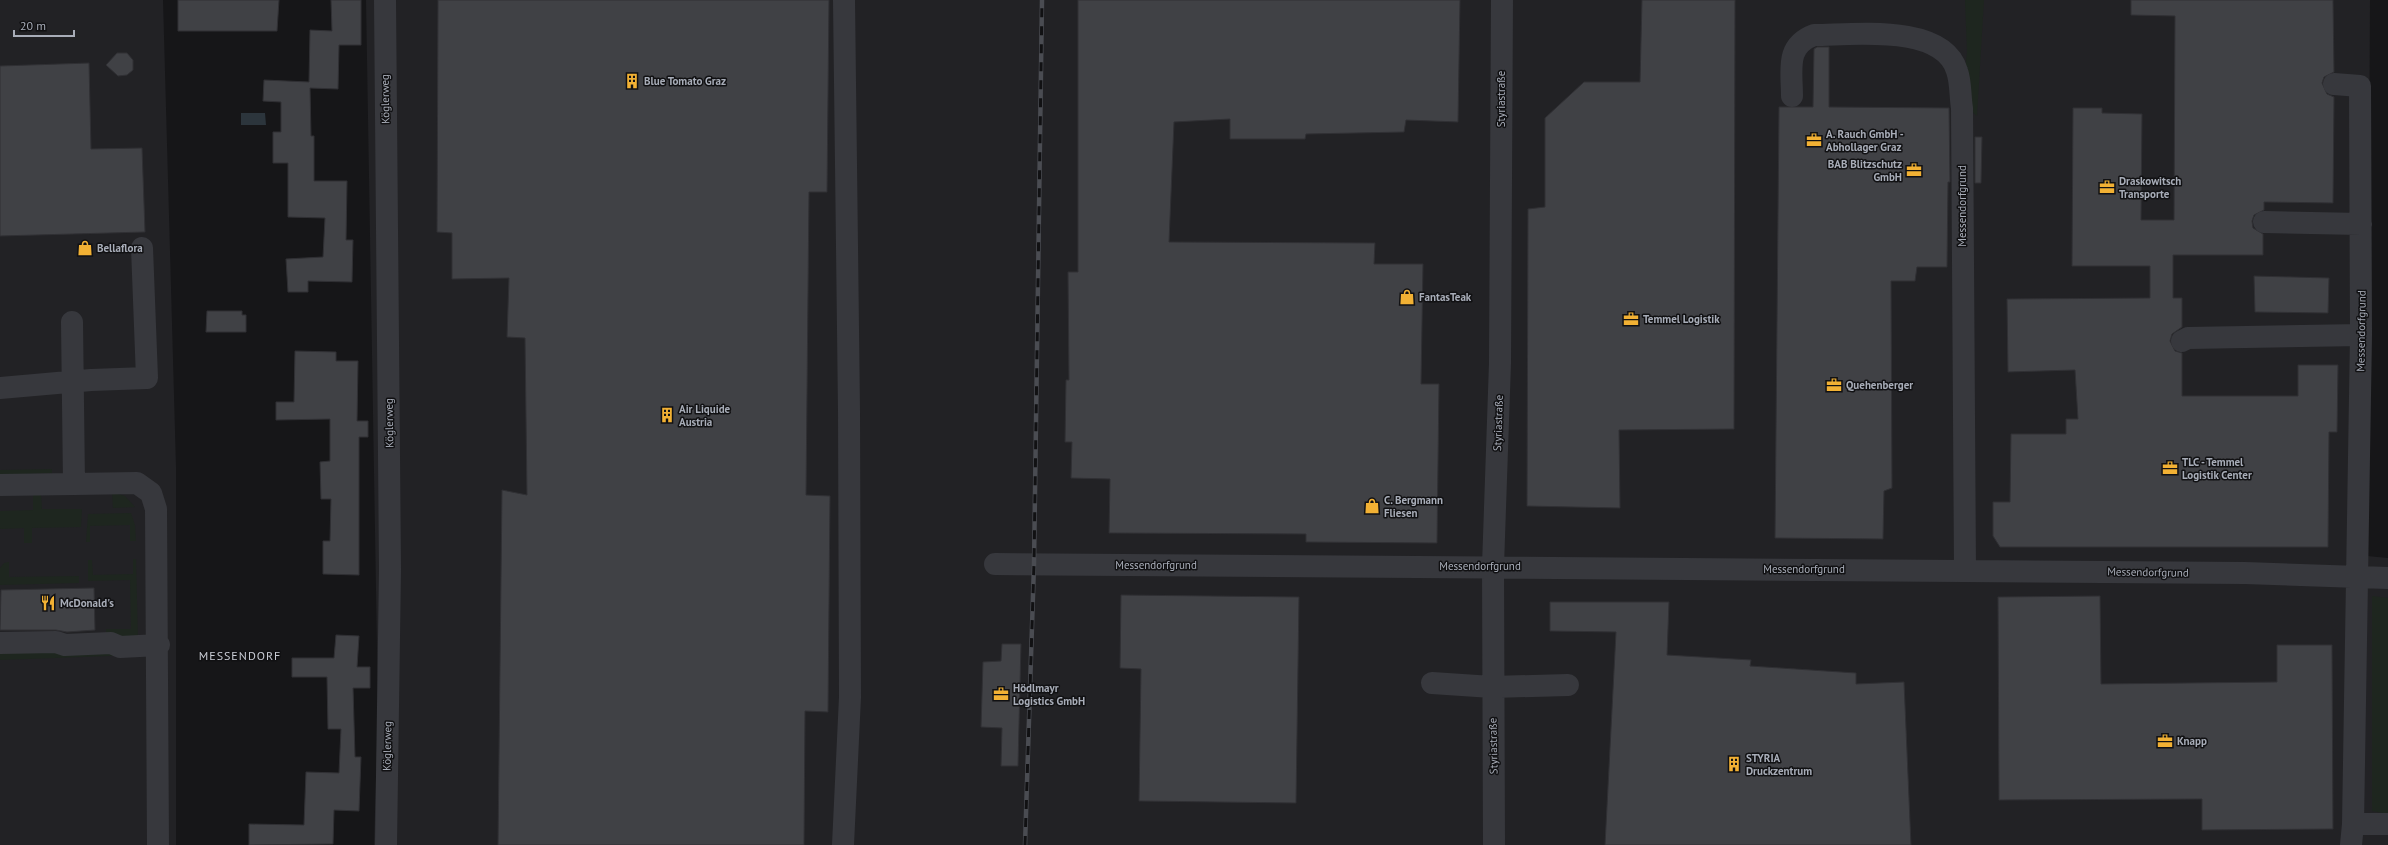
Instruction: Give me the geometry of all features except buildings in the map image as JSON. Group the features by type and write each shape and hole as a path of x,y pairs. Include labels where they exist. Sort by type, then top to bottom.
{"street":[{"name":"Köglerweg","path":"384,0 390,569 386,845"},
{"path":"843,845 850,697 849,404 844,0"},
{"name":"Styriastraße","path":"1494,845 1492,687 1493,566 1500,363 1502,0"},
{"name":"Messendorfgrund","path":"1792,96 1792,61 1795,49 1801,40 1814,35 1898,34 1919,38 1947,54 1957,70 1962,108 1965,570"},
{"name":"Messendorfgrund","path":"2334,84 2360,86 2361,335 2356,576"},
{"path":"2264,222 2361,224"},
{"path":"0,388 73,381 147,378 142,248"},
{"path":"72,322 74,484"},
{"path":"2182,340 2188,338 2361,335"},
{"path":"0,484 137,483 151,493 156,509 159,645 158,845"},
{"name":"Messendorfgrund","path":"995,564 1965,570 2245,573 2388,578"},
{"path":"2356,576 2352,834 2388,824"},
{"path":"0,643 56,642 65,646 110,644 120,647 159,645"},
{"path":"1432,683 1492,687 1568,685"}],"shaded area":[{"path":"0,0 163,0 176,467 176,845 0,845"},
{"path":"366,0 2370,0 2367,556 2388,558 2388,845 374,845 378,708"},
{"path":"1965,0 1984,0 1977,116 1961,102 1967,52"},
{"path":"241,113 265,113 266,125 241,125"},
{"path":"52,469 52,473 0,475 0,470"},
{"path":"112,492 125,496 135,507 113,508"},
{"path":"33,494 41,495 42,509 82,509 81,527 32,528 32,543 24,543 24,528 0,529 0,511 33,510"},
{"path":"131,513 135,525 136,541 130,541 130,525 90,526 90,542 86,542 88,514"},
{"path":"133,559 136,559 138,640 106,634 106,629 131,629 130,580 88,581 88,560 92,560 93,575 133,574"},
{"path":"9,562 9,577 79,576 79,583 0,585 0,568 4,563"},
{"path":"2372,596 2388,598 2388,814 2372,811"},
{"path":"0,650 138,652 138,655 0,660"}],"railway":[{"path":"1025,845 1034,564 1042,0"}],"place":[{"name":"Blue Tomato Graz","path":"632,81"},
{"name":"A. Rauch GmbH - Abhollager Graz","path":"1814,140"},
{"name":"BAB Blitzschutz GmbH","path":"1914,170"},
{"name":"Draskowitsch Transporte","path":"2107,187"},
{"name":"Bellaflora","path":"85,248"},
{"name":"FantasTeak","path":"1407,297"},
{"name":"Temmel Logistik","path":"1631,319"},
{"name":"Quehenberger","path":"1834,385"},
{"name":"Air Liquide Austria","path":"667,415"},
{"name":"TLC - Temmel Logistik Center","path":"2170,468"},
{"name":"C. Bergmann Fliesen","path":"1372,506"},
{"name":"McDonald's","path":"48,603"},
{"name":"Hödlmayr Logistics GmbH","path":"1001,694"},
{"name":"Knapp","path":"2165,741"},
{"name":"STYRIA Druckzentrum","path":"1734,764"}],"district":[{"name":"MESSENDORF","path":"240,655"}]}
